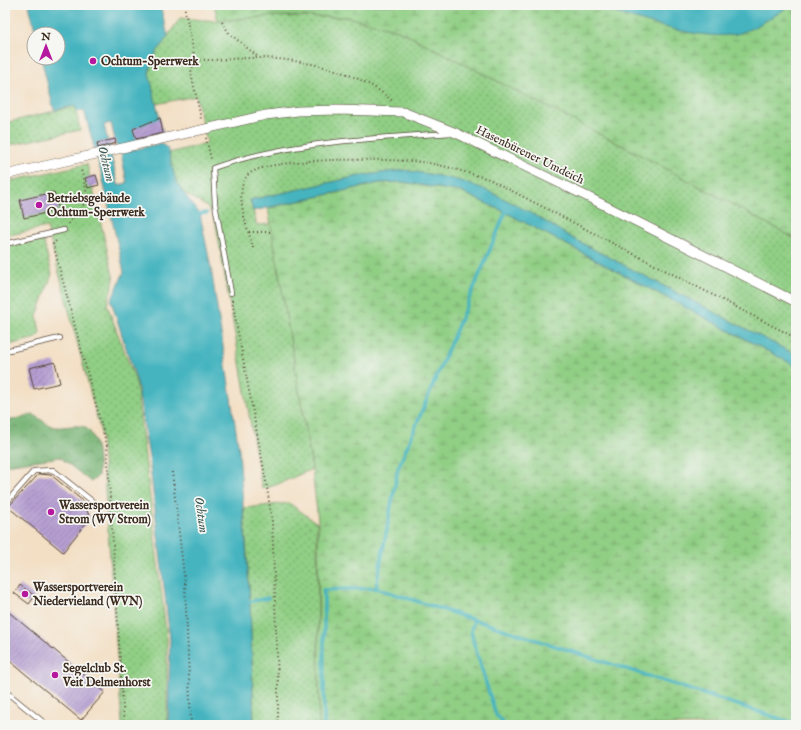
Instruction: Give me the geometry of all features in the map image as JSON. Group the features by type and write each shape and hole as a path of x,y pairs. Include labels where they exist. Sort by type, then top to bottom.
{"street":[{"name":"Hasenbürener Umdeich","path":"5,175 79,160 266,116 298,111 403,112 456,133 586,196 796,302"}],"lane":[{"path":"231,293 215,204 213,168 305,145 362,138 456,133"},
{"path":"5,244 64,230"},
{"path":"5,351 60,338"},
{"path":"5,504 34,471 53,470 92,501"},
{"path":"5,691 47,725"}],"path":[{"path":"184,5 195,59 191,72 213,168"},
{"path":"222,22 229,33 258,58"},
{"path":"195,59 212,62 258,58 305,62 343,73 368,84 390,99 403,112"},
{"path":"253,248 242,201 246,177 255,170 302,162 362,159 393,159 423,162 456,169 489,179 796,338"},
{"path":"79,160 88,199 53,244 107,446 124,725"},
{"path":"249,232 270,232"},
{"path":"231,293 272,521 278,725"},
{"path":"172,472 185,584 191,725"}],"green space":[{"path":"214,5 607,5 609,11 764,22 791,5 796,5 796,239 658,164 398,30 347,17 270,16 218,21"},
{"path":"270,16 347,17 398,30 658,164 796,239 796,355 572,238 546,222 480,188 434,175 403,170 359,176 250,200 257,225 271,224 312,469 276,485 262,489 214,214 183,192 177,184 169,153 207,143 196,96 156,104 149,73 152,59 180,18 218,21"},
{"path":"75,106 80,130 5,146 5,123"},
{"path":"87,164 114,280 107,305 136,382 167,639 167,725 122,725 101,433 47,227 5,236 5,214 8,204 5,182"},
{"path":"403,182 461,192 503,211 796,366 796,725 319,725 318,521 311,460 268,208 379,183"},
{"path":"43,240 52,274 37,316 40,333 36,338 5,346 5,247"},
{"path":"33,414 51,426 79,426 90,432 94,438 96,446 98,476 91,482 60,457 5,465 5,422"},
{"path":"289,503 317,523 319,725 254,725 250,601 244,508"}],"water":[{"name":"Ochtum","path":"29,5 160,5 168,36 152,59 149,73 164,137 117,148 111,123 104,125 118,185 127,183 121,153 161,143 168,149 175,178 182,191 200,214 211,268 239,450 250,601 254,725 168,725 170,639 149,458 137,382 111,301 124,272 102,176 84,110 77,112 75,106 54,110 43,66 66,66 66,26 34,26"},
{"path":"607,5 791,5 753,28 740,33 710,35 674,30 656,25 609,11"},
{"path":"403,170 462,182 481,188 504,199 572,238 796,355 796,366 503,211 461,192 403,182 379,183 253,211 250,200 359,176"}],"building":[{"path":"160,118 163,133 136,139 133,129"},
{"path":"115,139 116,143 98,148 97,143"},
{"path":"96,175 99,185 88,188 85,178"},
{"name":"Betriebsgebäude Ochtum-Sperrwerk","path":"54,192 59,210 24,218 20,200"},
{"path":"55,362 60,383 34,389 29,368"},
{"name":"Wassersportverein Strom (WV Strom)","path":"39,474 51,475 83,501 90,518 63,552 8,507"},
{"name":"Wassersportverein Niedervieland (WVN)","path":"20,585 35,596 29,604 14,593"},
{"name":"Segelclub St. Veit Delmenhorst","path":"5,609 105,692 81,720 5,657"}],"waterway":[{"path":"376,588 398,468 507,209"},
{"path":"196,214 207,213"},
{"path":"323,590 376,588 796,724"},
{"path":"324,590 324,725"},
{"path":"247,602 268,598"},
{"path":"474,620 471,631 474,644 496,715 505,725"}],"place":[{"name":"Ochtum-Sperrwerk","path":"93,61"},
{"name":"Betriebsgebäude Ochtum-Sperrwerk","path":"39,205"},
{"name":"Wassersportverein Strom (WV Strom)","path":"51,512"},
{"name":"Wassersportverein Niedervieland (WVN)","path":"25,594"},
{"name":"Segelclub St. Veit Delmenhorst","path":"55,675"}]}
